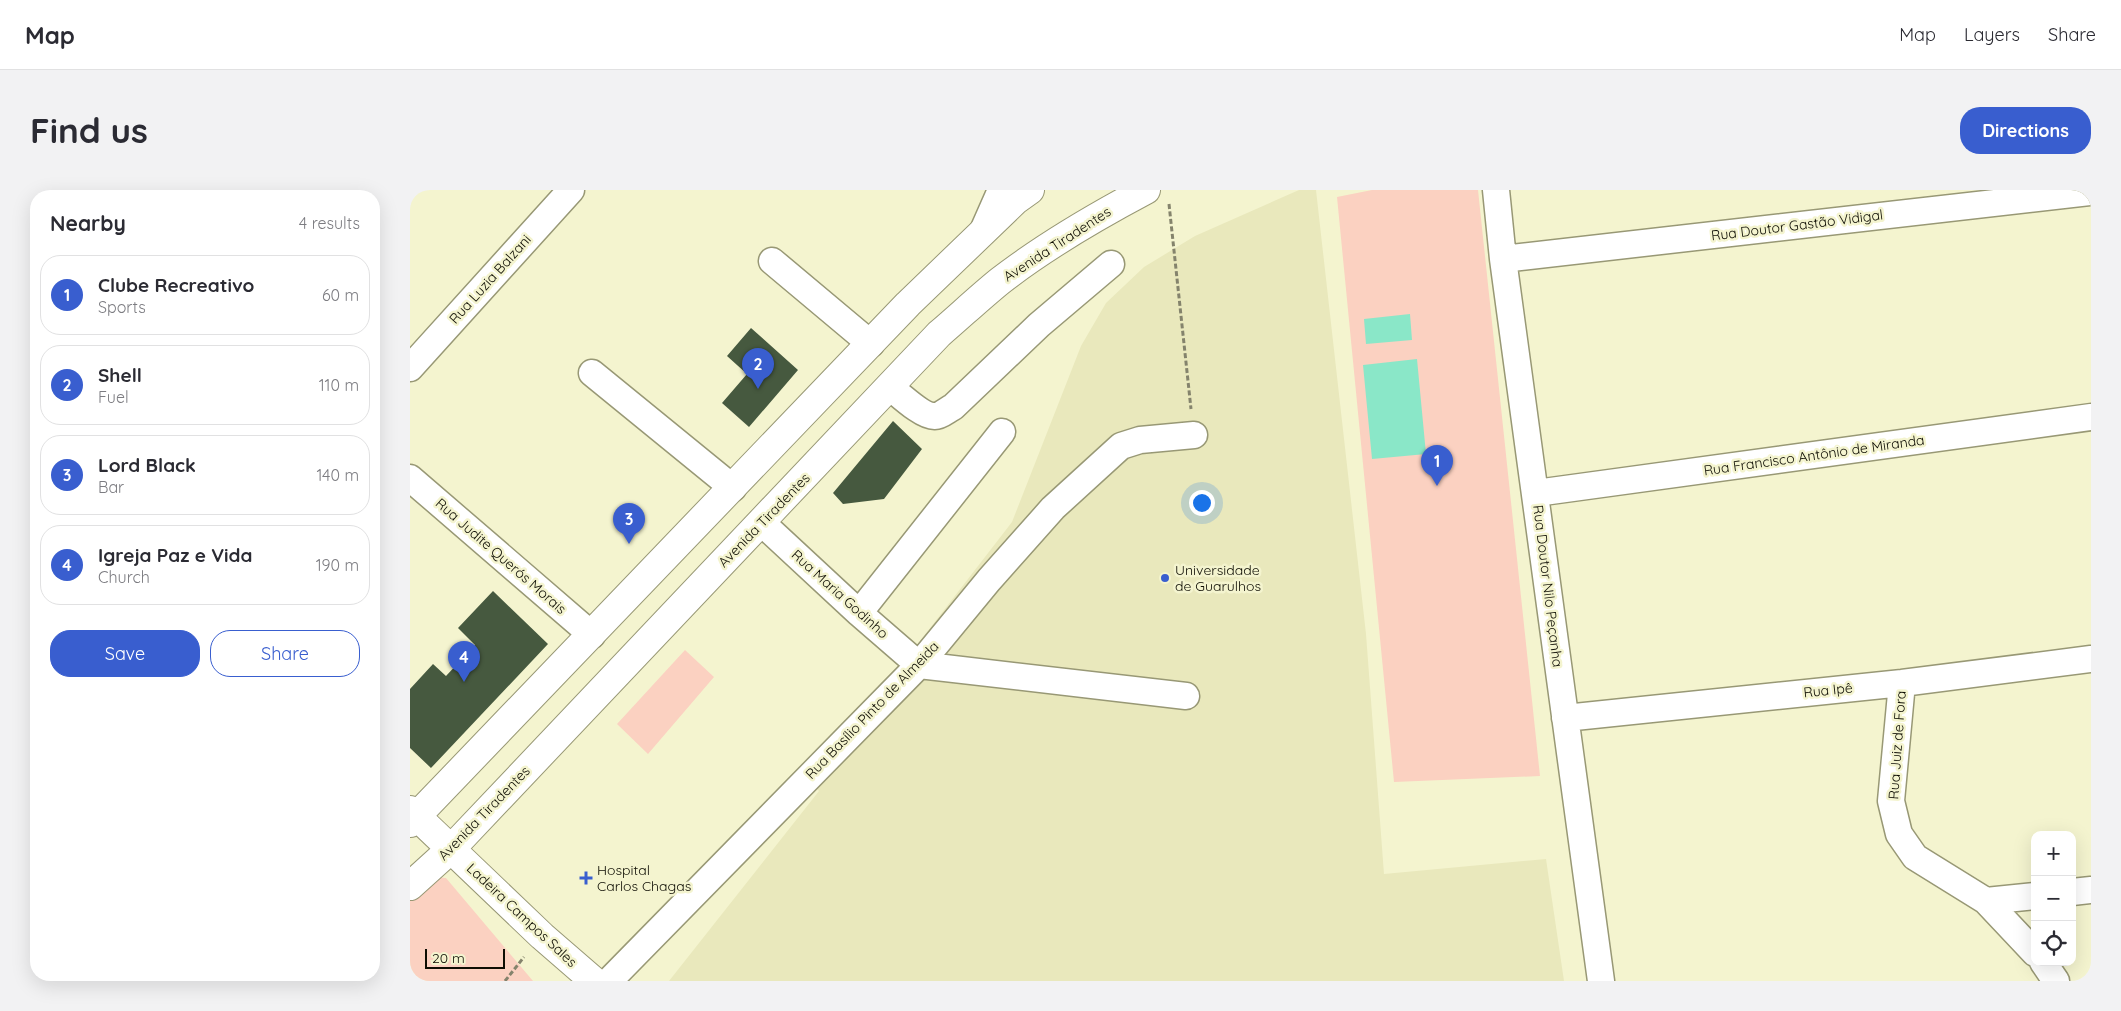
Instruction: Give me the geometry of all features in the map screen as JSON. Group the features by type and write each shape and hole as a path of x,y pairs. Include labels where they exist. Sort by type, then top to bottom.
{"main road":[{"path":"412,816 592,635 908,304 1016,200 1030,190"},
{"name":"Avenida Tiradentes","path":"410,886 451,849 762,523 939,334 999,282 1086,222 1157,195"},
{"name":"Ladeira Campos Sales","path":"412,816 451,849 542,936 594,981"}],"street":[{"name":"Rua Luzia Balzani","path":"410,368 571,190"},
{"path":"982,233 1001,190"},
{"name":"Rua Doutor Nilo Peçanha","path":"1496,190 1503,259 1602,981"},
{"name":"Rua Doutor Gastão Vidigal","path":"1503,259 1979,197 2091,192"},
{"path":"772,261 871,344"},
{"path":"890,387 925,415 936,416 942,414 953,407 1039,325 1111,264"},
{"path":"592,373 733,488"},
{"name":"Rua Francisco Antônio de Miranda","path":"1536,493 2091,417"},
{"path":"859,613 1002,432"},
{"name":"Rua Basílio Pinto de Almeida","path":"609,981 919,665 989,580 1053,508 1105,459 1121,446 1140,440 1194,435"},
{"name":"Rua Judite Querós Morais","path":"410,478 592,635"},
{"name":"Rua Maria Godinho","path":"762,523 859,613 919,665"},
{"name":"Rua Ipê","path":"1565,718 2091,660"},
{"path":"919,665 1186,696"},
{"name":"Rua Juiz de Fora","path":"1902,682 1891,802 1899,834 1915,857 1986,901 2031,949"},
{"path":"2076,892 2091,890"},
{"path":"1986,901 2031,896"},
{"path":"2046,966 2056,981"}],"path":[{"path":"1157,195 1194,435"}],"shaded area":[{"name":"Universidade de Guarulhos","path":"1299,190 1316,190 1366,634 1384,874 1546,859 1564,981 669,981 819,791 805,776 910,654 1012,522 1081,346 1106,303 1144,267 1195,236"},
{"path":"1372,190 1478,190 1540,776 1394,782 1337,197"},
{"path":"1410,314 1412,340 1366,344 1364,319"},
{"path":"1417,359 1426,454 1372,459 1363,365"},
{"path":"685,650 714,677 648,754 617,724"},
{"path":"421,876 446,878 533,981 410,981 410,889"}],"building":[{"path":"751,328 798,370 749,427 722,403 747,374 727,356"},
{"path":"893,421 922,449 884,499 843,504 833,493"},
{"path":"493,591 548,644 431,768 410,748 410,689 433,664 446,676 475,645 458,628"}],"place":[{"name":"Shell","path":"758,389"},
{"name":"Clube Recreativo","path":"1437,486"},
{"name":"Lord Black","path":"629,544"},
{"name":"Universidade de Guarulhos","path":"1165,578"},
{"name":"Igreja Paz e Vida","path":"464,682"},
{"name":"Hospital Carlos Chagas","path":"586,878"}]}
